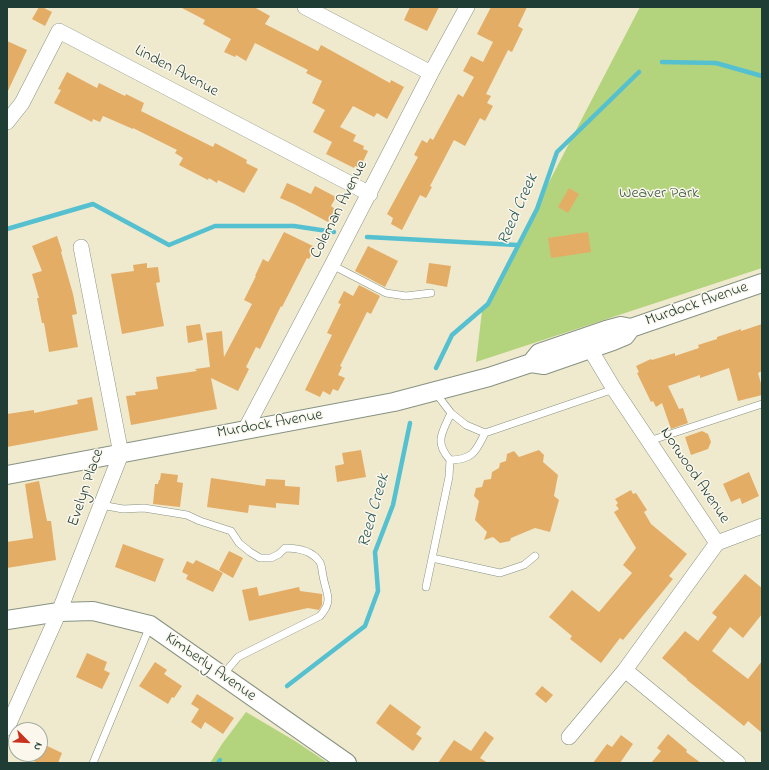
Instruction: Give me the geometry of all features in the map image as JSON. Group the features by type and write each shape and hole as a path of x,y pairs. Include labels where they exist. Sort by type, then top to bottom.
{"street":[{"path":"305,7 431,73"},
{"name":"Coleman Avenue","path":"245,430 370,194 431,73 467,7"},
{"name":"Linden Avenue","path":"8,120 22,104 59,31 370,194"},
{"name":"Evelyn Place","path":"7,728 59,612 121,454 82,247"},
{"name":"Murdock Avenue","path":"7,475 394,402 489,377 531,363 544,365 589,342 625,336 631,328 762,283"},
{"name":"Norwood Avenue","path":"569,737 625,670 717,543 614,388 589,342"},
{"path":"717,543 762,526"},
{"name":"Kimberly Avenue","path":"7,620 59,612 93,611 150,625 347,763"},
{"path":"625,670 738,763"}],"lane":[{"path":"332,265 386,293 406,296 431,293"},
{"path":"435,391 451,413 466,425 485,432 614,388"},
{"path":"649,441 762,404"},
{"path":"451,413 440,442 442,452 450,460 461,460 472,455 485,432"},
{"path":"426,588 449,477 450,460"},
{"path":"101,505 123,509 144,508 187,515 231,531 239,543 260,558 271,558 279,554 285,548 294,548 308,551 320,561 323,580 328,594 327,608 320,616 238,657 222,676"},
{"path":"432,558 500,573 524,565 535,556"},
{"path":"93,763 150,625"}],"green space":[{"name":"Weaver Park","path":"640,7 762,7 762,268 476,362 482,311"},
{"path":"246,712 295,741 328,763 210,763"}],"building":[{"path":"39,7 52,12 45,26 32,19"},
{"path":"180,7 254,7 270,16 265,24 318,51 321,45 390,83 391,80 404,87 387,119 377,113 374,117 353,106 340,127 356,135 353,141 364,146 363,149 368,151 360,168 355,166 354,168 326,154 332,142 313,132 325,110 312,103 322,81 306,73 308,70 255,43 246,61 236,55 235,57 224,52 231,39 203,24 205,20"},
{"path":"410,7 439,7 427,31 404,20"},
{"path":"491,7 527,7 518,26 523,29 512,52 508,50 486,94 491,96 487,103 493,106 485,121 480,118 465,146 454,140 430,186 432,187 426,198 420,195 402,230 391,224 393,218 387,214 418,157 414,155 422,140 427,143 430,138 433,140 458,94 463,97 474,77 463,71 471,56 483,62 493,42 477,34"},
{"path":"7,41 27,50 7,93"},
{"path":"67,72 97,88 99,83 125,96 126,94 144,103 141,111 213,147 215,143 247,160 246,163 258,169 244,193 218,180 217,183 209,178 208,180 179,165 183,158 175,153 177,150 133,128 103,116 100,122 93,119 92,122 54,103 61,90 58,89"},
{"path":"287,183 311,194 315,186 336,197 331,206 335,209 328,222 280,198"},
{"path":"569,188 579,194 568,213 558,207"},
{"path":"284,232 315,247 309,259 307,258 282,307 281,306 260,349 256,347 246,367 249,369 238,391 211,378 217,409 131,425 126,396 136,395 135,392 158,389 156,377 197,371 195,369 210,367 206,333 222,331 224,357 252,304 244,300 263,259 268,262"},
{"path":"588,232 591,252 551,258 548,238"},
{"path":"57,236 77,314 72,315 78,347 49,352 44,323 42,323 37,298 39,298 32,274 42,271 32,246"},
{"path":"368,246 398,261 385,287 355,271"},
{"path":"147,263 147,268 158,267 160,282 156,283 164,326 122,334 111,274 134,271 133,265"},
{"path":"429,263 451,266 447,287 426,283"},
{"path":"359,285 380,296 371,314 367,312 340,366 342,367 338,375 345,378 338,391 333,389 330,395 323,391 320,397 305,390 332,335 327,333 341,304 338,303 344,291 353,296"},
{"path":"200,324 203,340 188,343 186,326"},
{"path":"762,324 762,371 758,373 762,387 762,395 738,401 729,368 700,378 700,375 668,386 679,409 683,408 688,423 671,429 662,403 656,407 653,401 651,402 637,373 639,372 636,366 651,359 652,360 675,353 675,356 699,348 698,345 717,339 717,337"},
{"path":"92,397 98,430 7,447 7,414 34,410 34,413 78,404 77,400"},
{"path":"702,431 708,434 711,442 708,449 691,455 685,437"},
{"path":"361,450 366,477 337,482 335,466 344,464 342,453"},
{"path":"539,450 544,455 543,462 558,475 554,496 559,500 550,532 535,528 511,538 510,541 500,543 493,537 484,540 487,532 475,520 479,501 474,496 476,488 482,487 484,480 491,479 492,472 499,468 500,463 506,461 507,454 514,451 519,457"},
{"path":"749,472 759,496 742,504 740,498 731,502 723,484"},
{"path":"161,473 178,475 177,482 183,483 180,507 153,504 155,484 158,484"},
{"path":"211,478 265,486 266,479 285,480 285,486 300,487 299,505 276,503 276,508 249,505 248,513 207,507"},
{"path":"39,481 47,521 51,521 56,560 7,568 7,542 33,538 25,484"},
{"path":"631,490 633,494 636,493 647,510 644,512 651,524 687,554 669,576 673,579 623,640 620,638 601,663 570,639 572,636 549,617 572,590 599,612 632,573 623,565 636,548 614,512 619,509 616,505 618,503 615,499"},
{"path":"123,544 164,559 155,582 115,567"},
{"path":"229,551 243,558 233,578 219,570"},
{"path":"196,560 223,573 213,592 186,579 188,575 182,572 187,561 193,564"},
{"path":"745,574 762,588 762,614 743,638 730,627 712,651 748,679 762,661 762,733 748,721 744,726 662,658 685,631 698,641 717,617 712,613"},
{"path":"257,587 259,596 299,587 300,591 322,594 322,605 319,610 308,608 249,621 242,590"},
{"path":"87,653 107,662 104,670 110,673 102,689 76,677"},
{"path":"155,662 167,670 164,674 182,686 168,704 139,686"},
{"path":"542,686 553,695 546,703 535,694"},
{"path":"197,694 234,718 223,734 205,722 201,729 191,722 199,709 191,704"},
{"path":"390,704 421,727 416,734 422,738 413,751 376,723"},
{"path":"485,731 494,738 480,758 488,763 438,763 454,740 471,751"},
{"path":"668,734 687,750 686,752 701,763 651,763 661,751 657,748"},
{"path":"621,735 633,744 620,763 593,763 607,744 612,747"},
{"path":"48,746 62,753 58,763 34,763 48,762"}],"waterway":[{"name":"Reed Creek","path":"662,62 716,63 762,76"},
{"name":"Reed Creek","path":"436,368 452,335 488,304 537,209 557,152 639,72"},
{"path":"7,229 93,204 169,245 215,226 294,226 334,232"},
{"path":"367,237 517,245"},
{"name":"Reed Creek","path":"287,686 365,626 378,591 375,552 393,505 410,423"}]}
